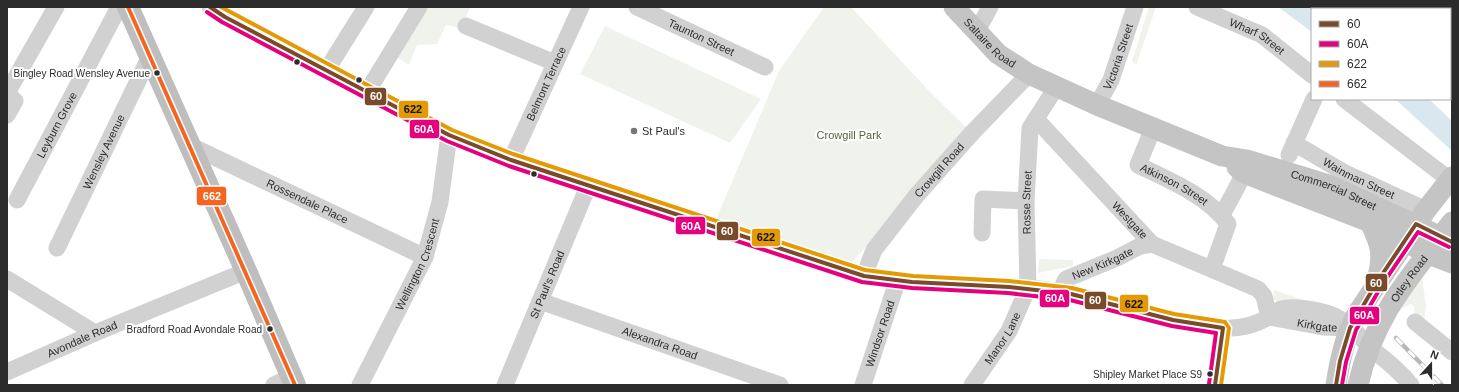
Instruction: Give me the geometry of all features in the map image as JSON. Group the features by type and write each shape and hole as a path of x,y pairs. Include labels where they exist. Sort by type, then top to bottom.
{"highway":[{"path":"128,7 246,271 286,382"}],"main road":[{"name":"Saltaire Road","path":"954,7 998,54 1029,74"},
{"name":"Commercial Street","path":"1029,74 1097,105 1246,166 1370,222 1404,242 1428,254 1452,263"},
{"name":"Commercial Street","path":"1246,166 1329,185 1436,227"},
{"name":"Otley Road","path":"1358,385 1372,338 1390,305 1428,254 1451,185"},
{"path":"1370,222 1381,248 1382,261 1374,287"},
{"name":"Otley Road","path":"1336,385 1340,361 1353,321 1374,287 1404,242 1436,227"}],"street":[{"path":"7,115 14,101 7,93 56,7"},
{"name":"Leyburn Grove","path":"17,200 119,7"},
{"path":"210,7 228,12 326,71 449,135 511,160 589,184 717,229 864,276 897,282 1028,288 1060,292 1109,302 1168,319 1223,328 1244,328 1268,317"},
{"path":"326,71 366,7"},
{"path":"367,92 419,7"},
{"name":"Belmont Terrace","path":"511,160 581,7"},
{"name":"Taunton Street","path":"637,7 765,67"},
{"path":"977,32 990,7"},
{"name":"Victoria Street","path":"1097,105 1111,80 1134,7"},
{"name":"Wharf Street","path":"1197,7 1262,35 1311,74"},
{"path":"466,26 555,63"},
{"name":"Wensley Avenue","path":"57,248 150,56"},
{"name":"Crowgill Road","path":"864,276 874,250 916,196 972,133 1029,74"},
{"path":"1036,119 1057,86"},
{"name":"Wainman Street","path":"1314,100 1291,149 1345,174 1401,197 1436,227"},
{"path":"1345,100 1451,185"},
{"name":"Rosse Street","path":"1028,288 1026,201 1030,128 1036,119"},
{"name":"Westgate","path":"1036,119 1152,244 1258,289 1264,296 1268,317"},
{"name":"Atkinson Street","path":"1153,128 1138,165 1184,187 1222,215"},
{"name":"Wellington Crescent","path":"360,385 425,258 440,202 449,135"},
{"name":"Rossendale Place","path":"189,145 425,258"},
{"path":"1212,269 1228,224 1222,215 1246,166"},
{"name":"St Paul's Road","path":"505,385 589,184"},
{"path":"982,233 983,199 1026,201"},
{"name":"New Kirkgate","path":"1060,292 1066,279 1117,258 1140,246 1152,244"},
{"name":"Avondale Road","path":"7,372 95,333 246,271"},
{"path":"7,278 95,333"},
{"name":"Windsor Road","path":"863,385 897,282"},
{"name":"Manor Lane","path":"972,385 1009,331 1028,288"},
{"name":"Alexandra Road","path":"540,301 780,385"},
{"name":"Kirkgate","path":"1268,317 1323,327 1353,321"},
{"path":"1353,321 1372,338 1388,360 1411,385"},
{"path":"1415,322 1452,352"}],"green space":[{"path":"424,7 470,7 461,28 446,25 437,44 417,45 409,65 395,56"},
{"name":"Crowgill Park","path":"824,7 851,7 930,92 972,133 849,265 715,222 779,71"},
{"path":"1149,7 1156,7 1136,65 1132,61"},
{"path":"605,26 761,99 730,143 580,74"},
{"path":"1039,259 1073,260 1073,266 1038,273"},
{"path":"1422,277 1426,306 1424,320 1414,313 1414,307 1411,304 1400,309"},
{"path":"1274,290 1308,302 1280,302 1273,299"}],"shaded area":[{"path":"1278,7 1318,8 1311,8 1311,31"},
{"path":"1396,100 1430,100 1452,121 1452,151"}],"railway":[{"path":"1396,338 1442,385"}],"transit line":[{"name":"662","path":"128,7 295,385"},
{"name":"60","path":"210,7 225,17 449,135 511,160 864,276 912,282 1009,287 1071,294 1173,320 1223,328 1215,385"},
{"name":"622","path":"221,7 452,130 513,154 865,270 913,276 1009,281 1072,288 1174,314 1225,322 1229,328 1221,385"},
{"name":"60A","path":"207,12 222,22 447,141 509,166 862,282 912,288 1008,293 1070,300 1172,326 1216,333 1209,384"},
{"name":"60","path":"1336,385 1340,361 1350,328 1377,282 1416,224 1452,242"},
{"name":"60A","path":"1342,385 1346,362 1356,330 1382,285 1418,232 1449,247"}],"place":[{"name":"Bingley Road Wensley Avenue","path":"157,73"},
{"name":"St Paul's","path":"634,131"},
{"name":"Bradford Road Avondale Road","path":"270,329"},
{"name":"Shipley Market Place S9","path":"1210,374"}]}
